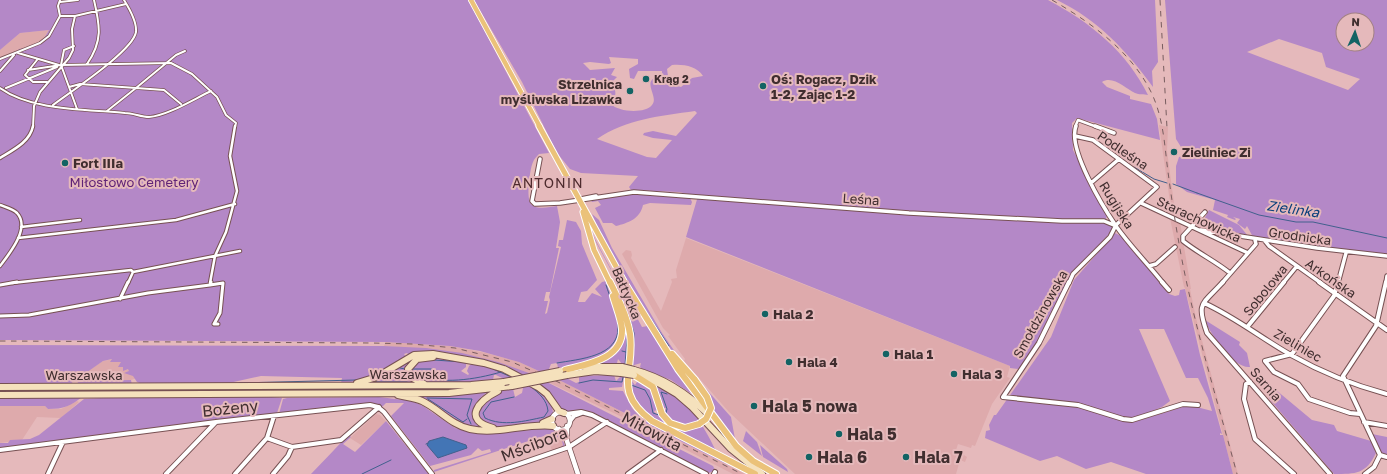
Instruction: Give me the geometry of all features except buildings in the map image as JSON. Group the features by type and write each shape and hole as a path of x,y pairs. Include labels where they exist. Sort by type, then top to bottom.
{"main road":[{"name":"Bałtycka","path":"471,0 633,298 681,374 723,430"},
{"name":"Bałtycka","path":"580,200 591,241 627,320 630,335 626,385 632,404 642,415 652,421 755,474"},
{"path":"564,372 604,359 619,345 622,329 610,281"},
{"path":"634,372 653,387 661,411 667,420 680,427 693,427 706,418 710,410 709,399 692,377 660,342"},
{"path":"332,386 372,380 418,354 430,353 484,363 504,369 538,387 565,413"},
{"path":"434,386 412,379 408,372 409,366 415,360 423,358 449,357"},
{"name":"Warszawska","path":"0,387 481,385 564,372 621,370 660,378 680,389 696,402 750,458 776,474"},
{"name":"Warszawska","path":"0,395 457,392 512,386 564,372"},
{"name":"Warszawska","path":"634,372 660,384 680,396 699,412 729,449 762,474"},
{"path":"500,429 487,427 480,423 476,418 476,409 479,402 485,396 512,386"},
{"path":"130,394 134,387"},
{"path":"381,393 412,398 422,402 453,423 463,427 484,431 539,425 553,420 555,414 554,404"}],"street":[{"path":"0,59 34,47 45,40 60,16 58,6 60,1 78,0"},
{"path":"87,64 94,55 101,36 94,0"},
{"path":"52,105 124,50 136,33 124,0"},
{"path":"60,16 75,16 126,4"},
{"path":"0,158 23,143 30,135 33,128 35,102 47,82 71,55 74,46 72,29 75,16"},
{"path":"74,46 64,50 62,65 77,109"},
{"path":"107,111 167,62 185,51"},
{"path":"18,53 37,60 62,65"},
{"path":"0,71 14,54"},
{"path":"37,60 25,75 36,83 47,82"},
{"path":"28,70 62,65 167,62 186,70 221,101 226,115 236,125 230,152 237,184 235,204 221,244 215,256 210,284"},
{"path":"6,88 62,65"},
{"path":"69,87 80,84 164,90 181,104"},
{"path":"0,88 5,93 13,97 35,102 77,109 133,113 149,117 211,91"},
{"name":"Rugijska","path":"1114,134 1078,120 1075,128 1078,158 1116,226 1169,290"},
{"name":"Podleśna","path":"1075,136 1093,140 1157,186"},
{"name":"Leśna","path":"540,159 533,203 549,204 626,192 910,213 1062,221 1104,221 1116,226"},
{"path":"1091,183 1119,159"},
{"name":"Smołdzinowska","path":"1157,186 1116,226 1110,237 1070,280 1039,343 1003,397 1069,404 1132,420 1183,404 1198,405"},
{"path":"574,190 588,198 585,208"},
{"name":"Starachowicka","path":"1141,203 1210,233 1248,253"},
{"path":"18,238 176,220 235,204"},
{"path":"0,205 17,212 21,227 18,238 0,266"},
{"path":"1205,212 1183,236 1184,243 1214,260 1230,273"},
{"path":"21,227 80,220"},
{"name":"Grodnicka","path":"1210,233 1346,253 1387,256"},
{"path":"1204,303 1256,244 1253,239"},
{"name":"Arkońska","path":"1265,241 1269,246 1387,330"},
{"path":"1149,266 1156,264 1174,247"},
{"path":"0,285 21,281 129,270 133,272 240,251"},
{"path":"1346,253 1335,293 1290,355 1266,360 1265,362 1274,372 1298,384 1309,399 1350,413 1360,414"},
{"name":"Sobolowa","path":"1248,326 1297,266"},
{"path":"120,299 133,272"},
{"path":"1387,276 1377,323 1343,376 1380,455 1387,457"},
{"path":"0,316 29,315 148,293 223,282 220,313 214,324 218,324"},
{"name":"Zieliniec","path":"1204,303 1248,326 1290,355 1344,379 1387,394"},
{"name":"Sarnia","path":"1204,303 1200,311 1204,328 1330,474"},
{"path":"1250,382 1246,384 1243,395 1255,439 1294,474"},
{"name":"Bożeny","path":"0,450 216,422 365,405 379,408"},
{"path":"267,438 292,447 342,440 379,408 432,474"},
{"path":"578,474 570,447 553,420 565,413 586,413"},
{"path":"565,413 569,417 570,421"},
{"path":"567,441 567,426 570,421 576,415 586,413"},
{"name":"Miłowita","path":"586,413 607,422 706,474"},
{"path":"235,474 267,438 274,416"},
{"path":"166,474 216,422"},
{"name":"Mścibora","path":"490,474 570,447 607,422"},
{"path":"1364,422 1387,426"},
{"path":"559,429 567,426"},
{"path":"48,474 63,442"},
{"path":"273,474 288,456 292,447"},
{"path":"628,474 661,450"},
{"path":"1365,474 1374,467 1380,455"}],"shaded area":[{"path":"49,30 43,40 39,43 0,58 0,50 20,33"},
{"path":"1159,125 1168,127 1167,151 1176,218 1172,216"},
{"path":"1170,218 1180,222 1196,318 1238,474 1233,474 1184,287"},
{"path":"686,238 1010,366 1007,377 1010,378 992,404 975,446 972,445 971,448 958,444 956,450 967,457 965,462 960,460 956,474 795,474 729,412 684,361 685,359 668,336 670,335 663,328 622,254 626,250 631,251 631,258 661,311 672,282 671,279 677,278 676,270"},
{"path":"386,342 450,346 486,353 519,362 563,382 745,474 733,474 620,416 529,373 479,357 439,350 384,346"},
{"path":"120,358 137,378 131,380 80,381 77,378 103,361"},
{"path":"77,401 79,402 61,418 37,417 22,440 0,443 0,406 45,406 48,409 61,409"},
{"path":"376,414 380,415 386,421 361,445 350,438"},
{"path":"547,435 561,438 563,445 559,449 552,451"}],"green space":[{"name":"Miłostowo Cemetery","path":"0,0 468,0 549,153 539,154 533,161 528,191 530,202 535,207 544,208 557,206 560,222 556,248 559,248 550,292 546,292 544,301 548,301 545,314 547,313 550,300 549,297 561,247 558,246 559,240 563,240 567,220 576,222 581,231 582,244 597,280 587,291 581,292 578,302 585,302 592,293 602,297 595,289 602,282 606,281 620,325 621,332 612,352 580,364 558,368 557,363 551,364 549,369 576,383 579,382 579,376 614,375 616,381 620,377 624,377 622,387 609,388 609,390 623,391 632,408 640,417 726,461 725,463 732,467 563,382 519,362 480,351 450,346 386,342 0,340 0,58 16,53 19,49 31,47 43,40 49,30 20,33 0,50"},
{"path":"474,0 1048,0 1093,28 1129,65 1148,95 1135,93 1115,81 1106,80 1102,82 1107,87 1130,96 1130,99 1151,104 1157,119 1160,140 1077,118 1072,123 1073,150 1107,216 1106,219 1101,220 1112,225 1113,230 1071,275 1039,339 1019,369 1010,368 1010,366 686,237 698,196 679,192 631,190 629,187 638,176 581,173 570,169 557,153 522,82","holes":["609,57 638,59 638,64 629,69 630,78 634,79 638,71 662,71 662,76 651,81 650,84 654,101 649,108 632,111 614,107 611,104 615,97 613,81 617,77 611,75 615,68 590,70 583,63 611,63","672,65 689,66 697,70 703,76 692,78 681,87 671,84 672,80 668,76 667,69","695,111 697,113 676,136 653,131 644,133 643,135 653,138 672,140 656,158 647,157 597,139 620,127 644,119"]},
{"path":"1057,0 1155,0 1158,62 1152,71 1153,87 1133,61 1099,27 1072,8"},
{"path":"1165,0 1387,0 1387,255 1253,237 1247,226 1245,229 1237,223 1240,219 1233,217 1236,219 1235,220 1227,217 1228,215 1213,210 1215,200 1187,192 1176,184 1176,166 1179,157 1186,155 1176,139","holes":["1279,39 1322,53 1326,67 1360,79 1348,90 1247,52"]},
{"path":"634,193 690,198 692,202 691,205 650,203 643,205 639,214 633,220 616,226 612,223 603,223 595,208 601,205 598,201 592,202 591,200"},
{"path":"1209,210 1239,225 1248,236 1200,227"},
{"path":"592,214 599,220 612,248 662,333 682,362 731,417 735,439 684,374 674,354 628,285 600,233"},
{"path":"590,226 595,239 642,327 648,326 696,397 671,380 642,369 640,367 641,363 631,366 632,355 621,299 625,296 591,233"},
{"path":"1115,233 1123,237 1169,294 1175,296 1179,295 1180,290 1185,289 1200,355 1222,434 1220,433 1220,435 1223,435 1233,474 1146,474 1111,462 1086,469 1057,456 1040,461 985,438 986,431 990,430 989,425 994,415 996,415 1051,337 1074,280","holes":["1139,329 1164,329 1186,378 1198,378 1208,398 1212,411 1189,405 1134,422 1134,419 1162,407 1170,401"]},
{"path":"617,304 628,333 626,364 622,364 618,359 617,363 598,363 622,343"},
{"path":"1205,320 1240,342 1239,345 1247,353 1250,367 1244,366 1237,362 1223,350 1212,334"},
{"path":"0,345 384,346 426,348 462,353 498,362 529,373 713,466 715,470 709,473 592,412 562,411 518,374 432,352 422,352 409,355 407,353 404,354 406,357 375,375 341,383 342,378 261,376 229,383 142,384 137,382 133,376 124,373 129,371 128,369 123,371 123,367 118,367 121,362 110,362 112,359 103,361 70,384 0,386"},
{"path":"417,356 406,371 408,378 415,383 367,383"},
{"path":"435,358 466,363 466,367 461,371 468,375 469,374 467,371 469,366 473,363 522,380 544,395 551,404 553,414 549,418 542,421 523,426 490,426 479,419 478,407 497,392 513,389 515,397 522,393 523,388 496,375 494,375 493,380 452,383 430,382 413,377 410,370 417,362"},
{"path":"131,380 132,385 73,386 80,381"},
{"path":"631,380 635,385 637,382 646,385 652,392 657,410 654,411 656,414 664,412 666,408 662,408 653,385 675,397 684,404 692,411 716,451 649,417 632,397"},
{"path":"1270,385 1312,420 1334,425 1337,431 1371,441 1376,453 1372,460 1364,469 1360,471 1348,474 1334,474 1271,401 1263,388"},
{"path":"473,387 450,390 358,390 360,388"},
{"path":"130,388 126,391 0,393 0,390"},
{"path":"136,388 345,389 342,391 134,393"},
{"path":"488,392 478,400 473,411 474,419 483,428 465,426 412,396 454,395"},
{"path":"0,396 83,396 67,406 48,409 45,406 0,406"},
{"path":"135,396 261,396 282,398 277,413 0,448 0,443 8,443 10,440 30,439 39,435 84,399"},
{"path":"379,397 412,401 423,406 455,428 472,433 490,434 550,428 559,433 565,445 559,449 563,445 561,438 547,435 434,472 434,470 491,452 490,449 482,451 478,448 471,455 430,466 391,416 404,403 386,403 382,407 374,404 279,414 283,399 287,398"},
{"path":"386,421 429,474 311,474 349,435 351,437 343,444 355,452"},
{"path":"746,431 757,442 762,456 743,441"},
{"path":"1372,434 1387,437 1387,456 1382,454"},
{"path":"760,445 787,469 788,472 763,457"}],"water":[{"path":"443,437 466,445 467,448 438,458 427,445 429,441"}],"waterway":[{"name":"Zielinka","path":"1134,167 1154,179 1167,183"},
{"name":"Zielinka","path":"1173,184 1259,215 1296,222 1313,222 1387,238"},
{"path":"600,231 603,238"},
{"path":"557,363 596,355 605,351 612,345 617,337 618,322 606,285"},
{"path":"645,310 669,346"},
{"path":"628,314 634,333 633,358"},
{"path":"626,352 627,339"},
{"path":"622,351 626,352"},
{"path":"625,366 626,352"},
{"path":"434,360 463,362"},
{"path":"480,365 488,367"},
{"path":"399,367 375,382 407,382"},
{"path":"400,368 405,369"},
{"path":"412,369 434,369"},
{"path":"493,369 500,372"},
{"path":"415,376 436,380 458,380 500,372"},
{"path":"500,372 509,376"},
{"path":"579,383 593,380 622,382 623,377"},
{"path":"239,383 357,380"},
{"path":"631,385 645,390 650,399 653,413 659,415"},
{"path":"514,397 491,402 483,413 485,418 492,421 507,423 544,417 548,411 546,403 540,394 531,387"},
{"path":"666,413 667,409 661,392 667,394"},
{"path":"427,398 472,399 467,415 471,424"},
{"path":"428,399 463,422 467,419"},
{"path":"362,474 391,460"}],"railway":[{"path":"1052,0 1094,27 1119,49 1140,74 1149,88 1157,106 1162,125 1182,260 1201,341 1237,474"},
{"path":"1160,0 1167,128"},
{"path":"0,341 372,343 412,344 455,348 512,362 558,382 742,474"}],"place":[{"name":"Krąg 2","path":"646,79"},
{"name":"Oś: Rogacz, Dzik 1-2, Zając 1-2","path":"763,86"},
{"name":"Strzelnica myśliwska Lizawka","path":"630,91"},
{"name":"Zieliniec Zi","path":"1174,152"},
{"name":"Fort IIIa","path":"65,163"},
{"name":"Hala 2","path":"765,314"},
{"name":"Hala 1","path":"886,354"},
{"name":"Hala 4","path":"789,362"},
{"name":"Hala 3","path":"954,374"},
{"name":"Hala 5 nowa","path":"754,406"},
{"name":"Hala 5","path":"839,434"},
{"name":"Hala 6","path":"809,457"},
{"name":"Hala 7","path":"906,457"}],"district":[{"name":"ANTONIN","path":"548,183"}]}
